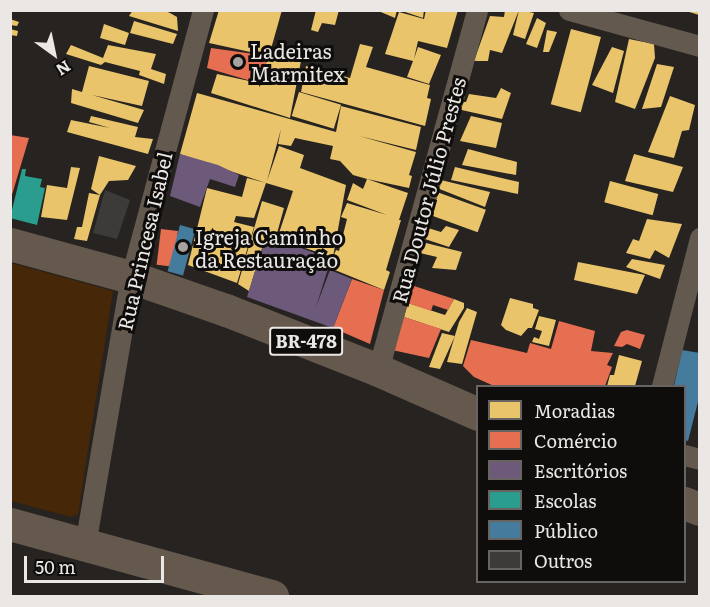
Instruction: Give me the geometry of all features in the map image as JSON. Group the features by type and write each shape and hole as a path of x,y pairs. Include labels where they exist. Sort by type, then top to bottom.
{"main road":[{"name":"BR-478","path":"10,244 131,277 226,310 378,370 476,414"},
{"path":"10,524 272,597"}],"street":[{"name":"Rua Princesa Isabel","path":"86,545 131,277 203,10"},
{"name":"Rua Doutor Júlio Prestes","path":"378,370 477,10"},
{"path":"569,10 699,46"},
{"path":"662,385 699,238"}],"shaded area":[{"path":"11,263 113,291 78,514 71,517 11,501"}],"building: Moradias":[{"path":"133,10 163,10 170,13 177,17 178,31 129,16"},
{"path":"219,10 282,10 269,56 209,43"},
{"path":"316,10 339,10 335,25 322,23 318,32 311,30"},
{"path":"376,10 397,10 395,18"},
{"path":"399,10 424,10 423,18"},
{"path":"426,10 458,10 447,48 418,41 414,59 418,47 441,55 429,84 407,77 413,61 385,54 399,12 424,19"},
{"path":"505,10 519,10 502,53 490,50 488,61 474,61 490,16 504,17"},
{"path":"519,10 534,13 525,39 513,35"},
{"path":"686,10 699,10 699,15 686,11"},
{"path":"537,18 546,23 537,48 526,44"},
{"path":"10,19 19,22 17,26 10,25"},
{"path":"134,21 177,34 173,44 130,33"},
{"path":"104,24 129,33 125,45 100,38"},
{"path":"10,29 18,31 17,36 10,35"},
{"path":"571,29 601,37 581,112 551,104"},
{"path":"547,30 557,32 549,52 543,52"},
{"path":"629,39 654,44 655,58 635,109 615,102"},
{"path":"360,44 373,47 366,67 430,85 427,98 431,99 425,126 301,92 306,66 350,78"},
{"path":"71,45 103,58 108,45 156,54 151,69 166,74 164,84 139,75 140,71 105,62 101,65 66,54"},
{"path":"612,47 624,51 613,93 592,85"},
{"path":"269,56 301,61 290,118 211,93 217,74 258,83"},
{"path":"657,64 674,67 661,107 642,109"},
{"path":"89,66 149,81 142,106 92,95 144,110 138,123 71,103 72,89 82,92"},
{"path":"501,88 511,93 502,119 457,109 460,102 466,102 469,94 496,98"},
{"path":"299,92 341,105 334,129 292,116"},
{"path":"197,93 336,132 341,106 421,127 416,150 359,136 416,152 409,175 412,176 409,188 353,175 340,161 330,159 333,146 295,138 291,146 278,144 281,129 267,181 279,146 304,155 300,168 346,185 333,257 277,239 293,191 180,154"},
{"path":"670,96 695,105 689,130 682,131 674,158 648,152"},
{"path":"91,116 138,127 135,137 153,139 148,154 67,132 71,120 110,128 89,122"},
{"path":"471,116 502,123 496,148 460,141"},
{"path":"468,149 517,162 516,175 462,165"},
{"path":"634,154 683,167 673,192 625,181"},
{"path":"99,156 136,166 128,180 109,181 100,195 91,189"},
{"path":"71,167 80,168 67,220 41,217 47,185 67,188"},
{"path":"455,167 519,182 518,194 451,180"},
{"path":"247,178 266,183 254,218 236,216 234,222 254,227 237,283 188,265 207,188 242,197"},
{"path":"367,179 408,193 386,270 390,272 384,290 330,268 336,250 339,251 347,219 341,217 347,203 387,215 347,200 353,183 363,189"},
{"path":"441,180 490,192 485,207 437,188"},
{"path":"610,181 658,194 653,215 604,202"},
{"path":"437,192 486,210 478,232 429,215"},
{"path":"89,193 100,195 87,241 74,239 77,227 82,227"},
{"path":"262,201 284,208 276,237 266,235 249,291 238,284"},
{"path":"647,219 682,224 669,258 655,250 650,259 626,253 633,239 639,241"},
{"path":"446,226 459,230 449,247 425,239 428,228 441,232"},
{"path":"426,243 462,252 456,270 432,268 437,257 420,253"},
{"path":"632,259 665,265 660,279 626,267"},
{"path":"578,262 645,275 637,294 574,280"},
{"path":"510,298 533,304 533,308 539,310 532,328 528,328 521,336 506,330 501,325"},
{"path":"454,299 464,303 464,308 449,332 404,317 408,303 445,315"},
{"path":"467,308 477,312 462,364 447,362 459,322"},
{"path":"539,316 556,320 549,346 532,342 534,337 539,339 542,331 535,329"},
{"path":"442,333 455,336 440,369 429,367"},
{"path":"619,355 642,361 635,385 607,385 610,375 614,375"}],"building: Comércio":[{"name":"Ladeiras Marmitex","path":"211,48 269,56 258,83 207,68"},
{"path":"10,135 29,138 11,198 10,198"},
{"path":"161,229 178,231 173,267 157,265"},
{"path":"352,279 384,290 370,344 333,328"},
{"path":"411,285 454,299 448,310 433,305 431,311 408,303"},
{"path":"404,317 441,329 429,358 392,350"},
{"path":"559,321 595,331 591,351 613,353 607,365 612,367 605,385 492,385 474,377 463,366 471,340 527,353 530,343 551,349"},
{"path":"627,330 645,335 640,349 627,344 622,347 614,346 621,332"}],"building: Escritórios":[{"path":"180,154 218,165 239,175 235,187 210,179 200,207 170,196"},
{"path":"266,235 331,259 316,307 330,270 352,279 333,328 247,297"}],"building: Escolas":[{"path":"22,169 26,169 25,176 42,179 40,187 45,188 37,225 10,218"}],"building: Público":[{"name":"Igreja Caminho da Restauração","path":"180,225 195,229 183,276 168,271"},
{"path":"682,350 700,353 700,394 688,441 686,440 686,385 674,385"}],"building: Outros":[{"path":"105,190 130,200 117,239 93,233"}],"place":[{"name":"Ladeiras Marmitex","path":"238,62"},
{"name":"Igreja Caminho da Restauração","path":"183,247"}]}
